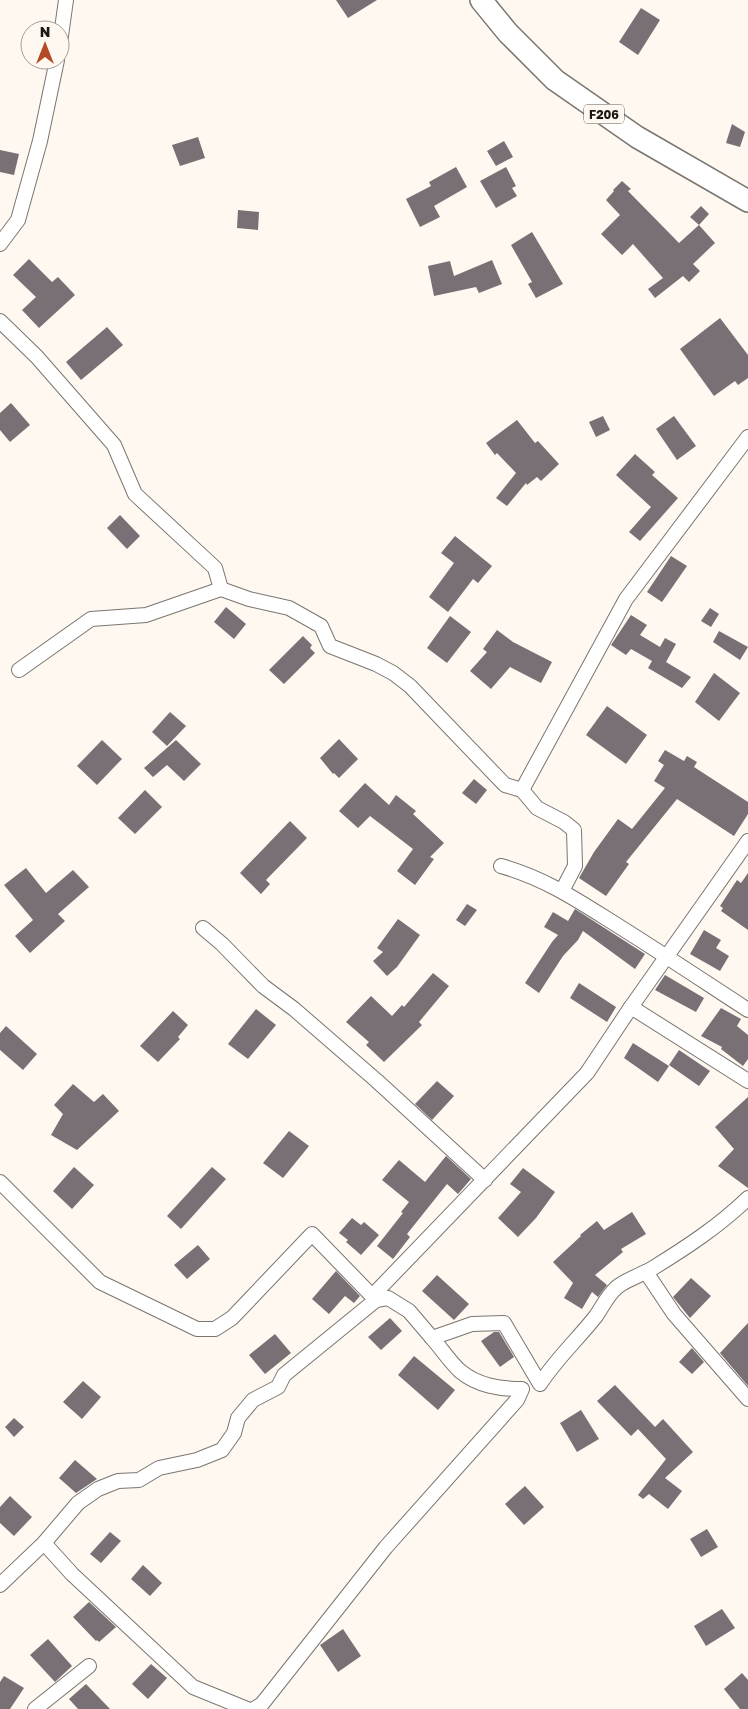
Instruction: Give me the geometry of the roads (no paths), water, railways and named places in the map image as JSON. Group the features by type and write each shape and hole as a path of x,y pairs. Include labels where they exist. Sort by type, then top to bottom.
{"main road":[{"name":"F206","path":"481,0 508,33 555,80 637,137 748,200"}],"street":[{"path":"63,20 66,0"},
{"path":"0,244 18,220 40,140 55,70"},
{"path":"0,321 114,445 135,494 215,568 222,589"},
{"path":"522,790 626,599 748,437"},
{"path":"19,670 91,619 146,615 222,589 249,599 289,608 321,626 330,646 376,664 393,673 410,686 505,785 522,790 537,808 564,822 574,830 575,866 562,891"},
{"path":"376,1300 377,1291 587,1073 748,841"},
{"path":"501,866 531,876 562,891 667,956 748,1010"},
{"path":"203,928 222,944 263,986 294,1009 377,1081 485,1180"},
{"path":"631,1007 748,1080"},
{"path":"0,1182 100,1282 197,1329 214,1329 232,1318 312,1234 376,1300"},
{"path":"432,1338 472,1324 504,1323 540,1384 549,1370 571,1346 616,1288 692,1245 748,1198"},
{"path":"646,1272 674,1314 748,1399"},
{"path":"0,1585 44,1543 78,1503 98,1489 118,1481 139,1480 159,1468 197,1460 222,1450 234,1432 238,1418 253,1400 278,1386 284,1375 376,1300 388,1298 409,1311 460,1371 484,1384 499,1388 522,1389 517,1400 386,1547 262,1704 254,1709"},
{"path":"44,1543 72,1574 193,1687 247,1709"},
{"path":"35,1709 89,1666"}]}
